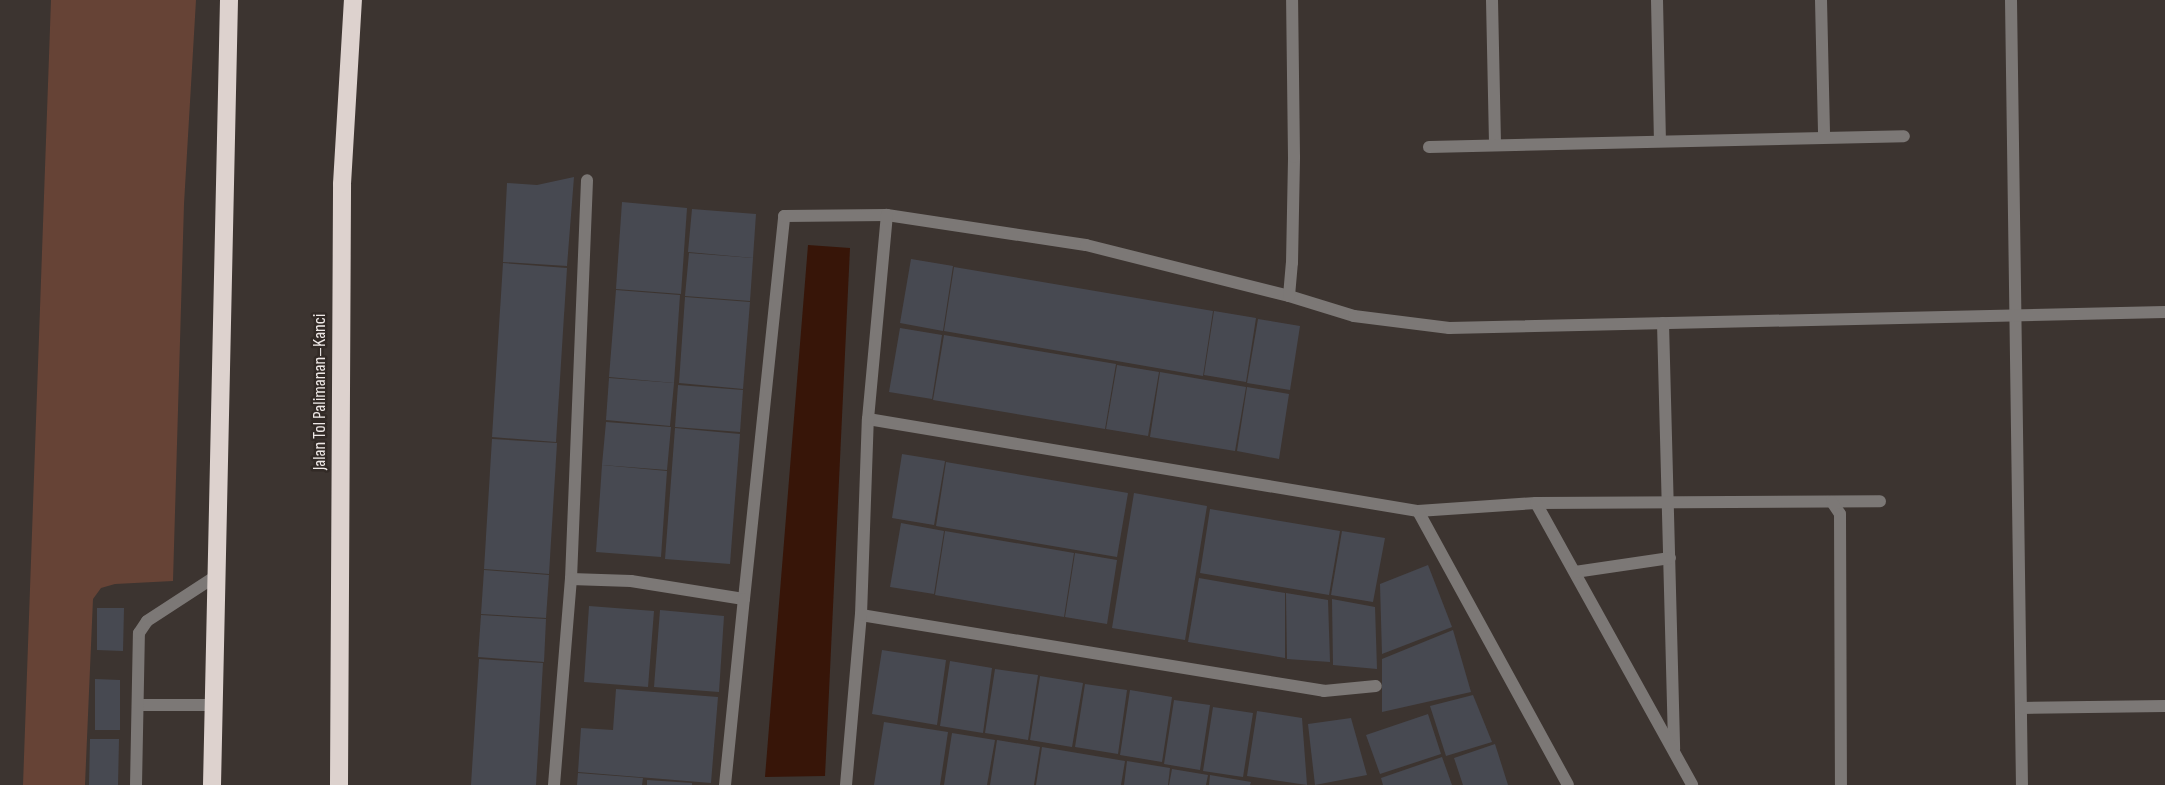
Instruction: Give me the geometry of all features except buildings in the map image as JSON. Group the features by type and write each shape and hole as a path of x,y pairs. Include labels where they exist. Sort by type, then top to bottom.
{"highway":[{"path":"212,785 229,0"},
{"name":"Jalan Tol Palimanan–Kanci","path":"339,785 342,184 353,0"}],"street":[{"path":"1289,296 1292,272 1294,157 1292,0"},
{"path":"1492,0 1495,144"},
{"path":"1657,0 1660,140"},
{"path":"1821,0 1824,137"},
{"path":"2011,0 2022,785"},
{"path":"1429,147 1904,135"},
{"path":"554,785 571,579 587,180"},
{"path":"846,785 861,615 868,419 887,215"},
{"path":"725,785 784,216 887,215 1086,245 1289,296 1354,316 1449,328 2165,312"},
{"path":"1663,323 1674,749"},
{"path":"868,419 1418,511 1536,503 1668,500 1880,501"},
{"path":"1832,502 1840,514 1841,785"},
{"path":"1536,503 1692,785"},
{"path":"1418,511 1568,785"},
{"path":"1575,572 1670,558"},
{"path":"136,785 139,633 142,627 216,576"},
{"path":"571,579 631,581 744,599"},
{"path":"861,615 1324,691 1376,686"},
{"path":"138,705 213,705"},
{"path":"2021,708 2165,706"}],"shaded area":[{"path":"51,0 196,0 184,204 173,581 115,584 101,588 93,599 85,785 23,785"},
{"path":"808,245 850,248 825,776 765,777"}]}
